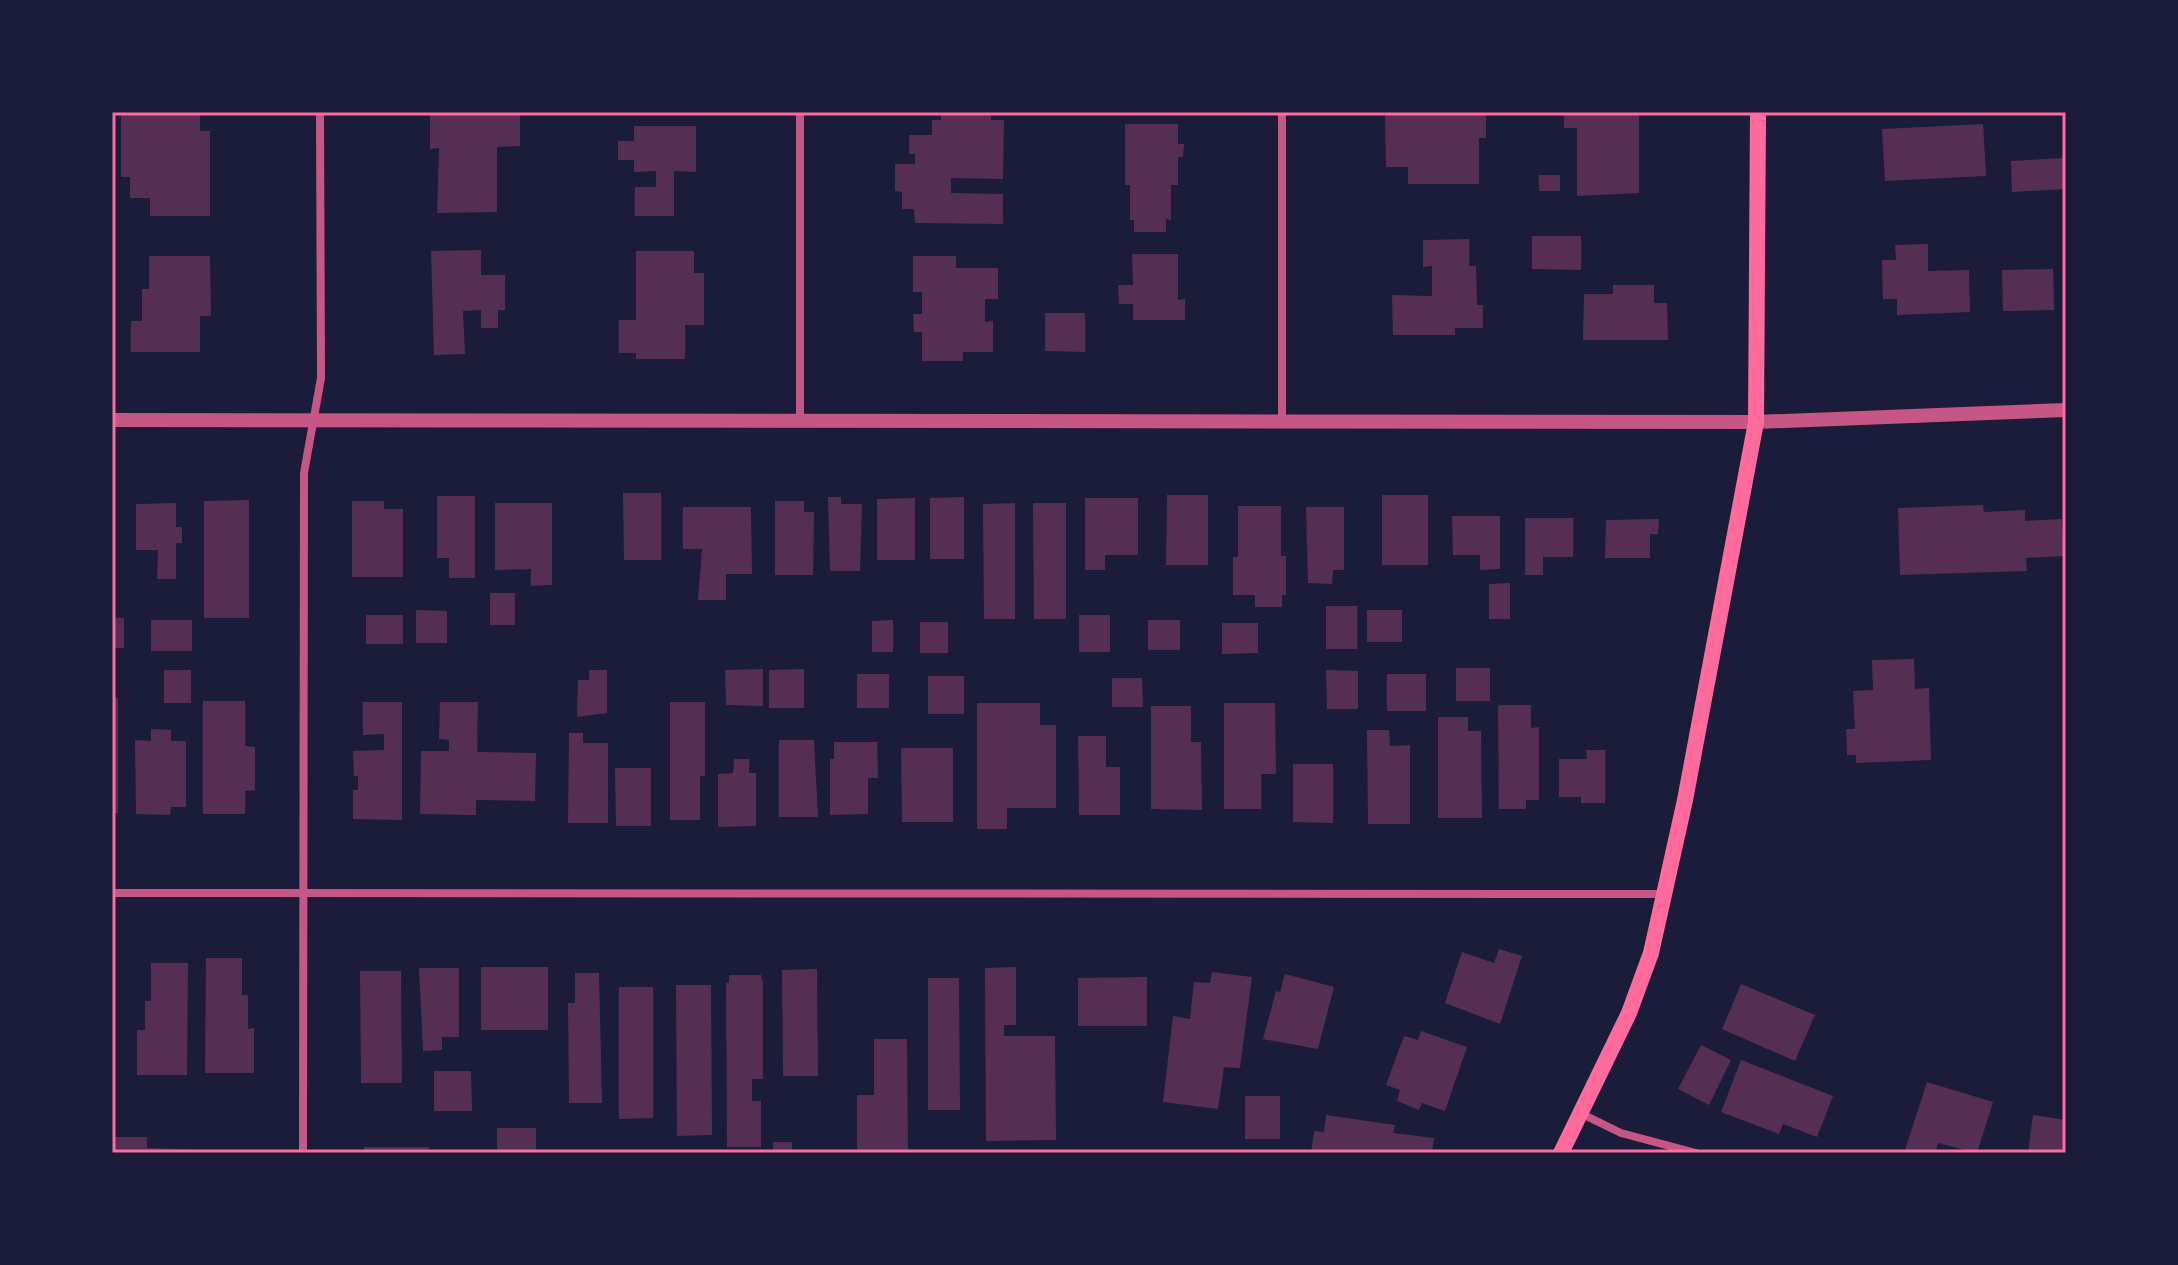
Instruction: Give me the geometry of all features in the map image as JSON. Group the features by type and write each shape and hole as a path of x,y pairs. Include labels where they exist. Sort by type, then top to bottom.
{"main road":[{"path":"1561,1153 1629,1013 1651,953 1756,422 1758,112"}],"street":[{"path":"303,1153 304,481 310,421 321,378 320,112"},
{"path":"800,112 800,422"},
{"path":"1282,112 1282,422"},
{"path":"112,420 1756,422 2066,410"},
{"path":"112,893 1664,894"},
{"path":"1580,1113 1621,1133 1696,1153"}],"building":[{"path":"121,112 200,112 200,131 210,131 210,216 150,216 150,198 130,198 130,177 121,177"},
{"path":"430,112 520,112 520,146 497,147 497,212 437,213 439,148 430,149"},
{"path":"941,112 991,112 991,120 1004,120 1003,179 951,178 951,193 1003,194 1003,224 915,223 914,209 902,209 902,192 895,191 895,164 915,164 915,154 909,154 909,135 932,135 932,120 941,120"},
{"path":"1385,112 1486,112 1486,138 1479,138 1479,184 1408,184 1408,167 1386,167"},
{"path":"1564,112 1639,112 1639,193 1577,196 1577,128 1564,128"},
{"path":"1125,124 1178,124 1178,144 1184,144 1183,157 1178,157 1178,185 1171,185 1171,220 1166,219 1166,232 1134,232 1134,220 1130,220 1130,185 1125,185"},
{"path":"1983,124 1986,176 1885,181 1882,129"},
{"path":"634,126 696,126 696,172 674,171 674,216 635,216 635,187 656,187 656,171 634,172 634,160 618,160 618,141 634,141"},
{"path":"2066,158 2066,189 2012,192 2011,161"},
{"path":"1539,175 1560,175 1560,191 1539,191"},
{"path":"1532,236 1581,236 1581,270 1532,269"},
{"path":"1469,239 1469,266 1476,266 1477,305 1483,305 1483,328 1455,328 1455,335 1393,335 1392,295 1432,296 1432,266 1423,267 1423,240"},
{"path":"1928,244 1928,271 1969,270 1970,312 1897,315 1897,299 1883,299 1882,260 1896,260 1895,245"},
{"path":"481,250 481,275 505,275 505,310 498,310 498,328 481,328 481,310 463,311 465,354 434,355 431,251"},
{"path":"636,251 694,251 694,273 704,273 704,325 685,325 685,359 636,359 636,353 619,353 619,320 636,320"},
{"path":"1132,254 1178,254 1178,300 1185,299 1185,320 1133,320 1133,304 1119,304 1118,285 1133,285"},
{"path":"149,256 210,256 211,316 200,316 200,352 131,352 131,321 142,321 142,289 149,289"},
{"path":"913,256 956,256 956,268 998,268 998,299 985,299 985,322 993,321 993,352 963,352 963,361 922,361 922,332 914,332 913,314 922,314 922,292 913,292"},
{"path":"2053,269 2054,310 2003,311 2002,270"},
{"path":"1613,285 1654,285 1654,303 1667,303 1668,340 1583,340 1584,294 1613,294"},
{"path":"1045,313 1085,313 1085,352 1045,351"},
{"path":"623,493 661,493 661,560 624,560"},
{"path":"1167,495 1208,495 1208,565 1166,565"},
{"path":"1382,495 1428,495 1428,565 1382,565"},
{"path":"437,496 475,496 475,578 449,578 449,558 437,558"},
{"path":"828,497 841,497 841,504 862,504 860,571 830,571"},
{"path":"964,497 964,559 930,559 930,498"},
{"path":"915,498 915,560 877,560 877,499"},
{"path":"1085,498 1138,498 1138,555 1105,555 1105,570 1085,570"},
{"path":"249,500 249,618 204,618 204,501"},
{"path":"352,501 384,501 384,509 403,509 403,577 352,577"},
{"path":"775,501 804,501 804,512 814,512 813,575 775,575"},
{"path":"176,503 176,527 182,527 182,543 176,543 176,579 157,579 158,550 136,550 136,504"},
{"path":"495,503 552,503 552,585 531,586 531,569 495,570"},
{"path":"1015,503 1015,619 984,619 983,504"},
{"path":"1033,503 1066,503 1066,619 1034,619"},
{"path":"1983,505 1984,512 2025,510 2025,521 2062,519 2064,556 2026,558 2027,571 1900,575 1898,508"},
{"path":"1238,506 1281,506 1281,556 1286,556 1286,595 1282,595 1282,607 1255,607 1255,595 1233,595 1233,557 1238,557"},
{"path":"683,507 751,507 752,574 726,574 726,600 698,600 702,549 683,549"},
{"path":"1306,507 1344,507 1344,570 1333,570 1332,584 1308,583"},
{"path":"1452,516 1500,516 1500,569 1480,570 1480,555 1453,555"},
{"path":"1525,518 1573,518 1573,557 1543,557 1543,575 1525,575"},
{"path":"1659,519 1658,534 1650,534 1650,558 1605,558 1606,520"},
{"path":"1510,583 1510,619 1489,619 1489,584"},
{"path":"490,593 515,593 515,625 490,625"},
{"path":"1326,606 1357,606 1357,649 1326,649"},
{"path":"416,610 447,611 447,643 416,643"},
{"path":"1367,610 1402,610 1402,642 1367,642"},
{"path":"366,615 403,615 403,644 366,644"},
{"path":"1079,615 1110,615 1110,652 1079,652"},
{"path":"112,618 124,618 124,648 112,648"},
{"path":"151,620 192,620 192,651 151,651"},
{"path":"893,620 893,652 872,652 872,621"},
{"path":"1148,620 1180,620 1180,650 1148,650"},
{"path":"920,622 948,622 948,653 920,653"},
{"path":"1222,623 1258,623 1258,653 1222,654"},
{"path":"1914,659 1915,689 1929,688 1931,760 1856,763 1856,755 1847,755 1846,729 1855,729 1853,691 1873,690 1872,660"},
{"path":"1456,668 1490,668 1490,701 1456,701"},
{"path":"763,669 763,706 726,705 725,670"},
{"path":"804,669 804,708 769,708 769,670"},
{"path":"164,670 191,670 191,703 164,703"},
{"path":"589,670 607,670 607,713 577,717 578,680 589,680"},
{"path":"1326,670 1358,671 1358,709 1327,709"},
{"path":"857,674 889,674 889,708 857,708"},
{"path":"1387,674 1426,674 1426,711 1387,711"},
{"path":"928,676 964,676 964,714 928,714"},
{"path":"1112,678 1142,678 1143,707 1112,707"},
{"path":"112,698 118,698 118,813 112,813"},
{"path":"203,701 245,701 245,746 255,747 255,790 245,791 245,814 203,814"},
{"path":"363,702 402,702 402,820 353,819 353,790 358,790 358,776 354,776 353,751 384,750 384,734 363,735"},
{"path":"440,702 478,702 477,752 536,753 535,801 476,800 476,815 420,814 421,751 449,751 449,740 439,739"},
{"path":"670,702 705,702 705,776 700,776 700,820 670,820"},
{"path":"977,703 1040,703 1040,725 1056,725 1056,808 1007,808 1007,829 977,829"},
{"path":"1224,703 1275,703 1276,774 1261,774 1261,809 1224,809"},
{"path":"1498,705 1531,705 1531,728 1539,727 1539,800 1526,800 1526,809 1499,809"},
{"path":"1151,706 1191,706 1191,742 1201,742 1202,810 1151,809"},
{"path":"1438,717 1468,717 1468,731 1481,731 1482,818 1438,818"},
{"path":"151,729 171,730 171,741 186,741 186,807 171,807 170,815 136,814 135,740 151,741"},
{"path":"1367,730 1389,730 1390,746 1410,745 1410,824 1368,824"},
{"path":"569,733 583,733 583,743 608,743 608,823 568,823"},
{"path":"1078,736 1106,736 1106,767 1120,767 1120,815 1079,815"},
{"path":"779,740 814,740 818,817 779,817"},
{"path":"834,742 877,742 878,778 868,778 868,814 830,815 830,759 834,759"},
{"path":"901,748 953,748 953,822 902,822"},
{"path":"1586,750 1605,750 1605,803 1581,803 1581,797 1559,797 1559,759 1587,759"},
{"path":"734,759 749,759 749,773 756,773 756,826 718,827 718,774 733,773"},
{"path":"1293,764 1333,764 1333,823 1293,822"},
{"path":"615,768 651,768 651,826 616,826"},
{"path":"1499,949 1522,956 1500,1024 1445,1003 1462,952 1494,963"},
{"path":"206,958 242,958 242,995 248,995 248,1029 254,1028 254,1073 205,1073"},
{"path":"151,963 188,963 187,1075 137,1075 137,1030 145,1030 145,1001 151,1001"},
{"path":"481,967 548,967 548,1030 481,1030"},
{"path":"1016,967 1016,1025 1004,1025 1004,1036 1055,1036 1056,1140 986,1141 985,968"},
{"path":"419,968 459,968 459,1037 442,1037 442,1050 423,1051"},
{"path":"817,969 818,1076 783,1076 782,970"},
{"path":"360,971 401,971 402,1083 361,1083"},
{"path":"1212,972 1252,977 1240,1068 1224,1067 1218,1109 1163,1102 1173,1016 1190,1019 1194,982 1210,983"},
{"path":"575,973 599,973 602,1103 569,1103 568,1003 575,1003"},
{"path":"1285,974 1334,987 1318,1049 1263,1039 1276,991 1280,992"},
{"path":"729,975 761,975 763,983 763,1079 752,1079 752,1101 761,1101 761,1147 727,1147 726,983 729,983"},
{"path":"1147,977 1147,1026 1078,1026 1078,978"},
{"path":"928,978 959,978 960,1110 928,1110"},
{"path":"1741,984 1815,1015 1795,1061 1722,1029"},
{"path":"676,985 711,985 712,1135 677,1136"},
{"path":"619,987 653,987 653,1118 619,1119"},
{"path":"115,1027 115,1073 112,1073 112,1028"},
{"path":"1421,1031 1467,1047 1445,1111 1422,1103 1419,1110 1397,1101 1400,1090 1386,1085 1404,1036 1418,1040"},
{"path":"874,1039 907,1039 908,1153 857,1153 857,1095 874,1095"},
{"path":"1701,1045 1731,1060 1709,1105 1678,1089"},
{"path":"1741,1060 1833,1096 1817,1137 1783,1124 1779,1134 1721,1112"},
{"path":"434,1071 471,1071 472,1111 434,1111"},
{"path":"1927,1082 1993,1102 1977,1153 1938,1143 1935,1153 1904,1153"},
{"path":"1245,1096 1280,1096 1280,1139 1245,1139"},
{"path":"1326,1115 1395,1125 1393,1133 1434,1138 1432,1153 1311,1153 1314,1131 1324,1132"},
{"path":"2033,1115 2066,1120 2066,1153 2028,1153"},
{"path":"497,1128 536,1128 536,1153 497,1153"},
{"path":"112,1137 147,1137 147,1148 205,1150 205,1153 112,1153"},
{"path":"773,1142 792,1142 792,1153 773,1153"},
{"path":"364,1147 429,1147 429,1153 364,1153"}]}
